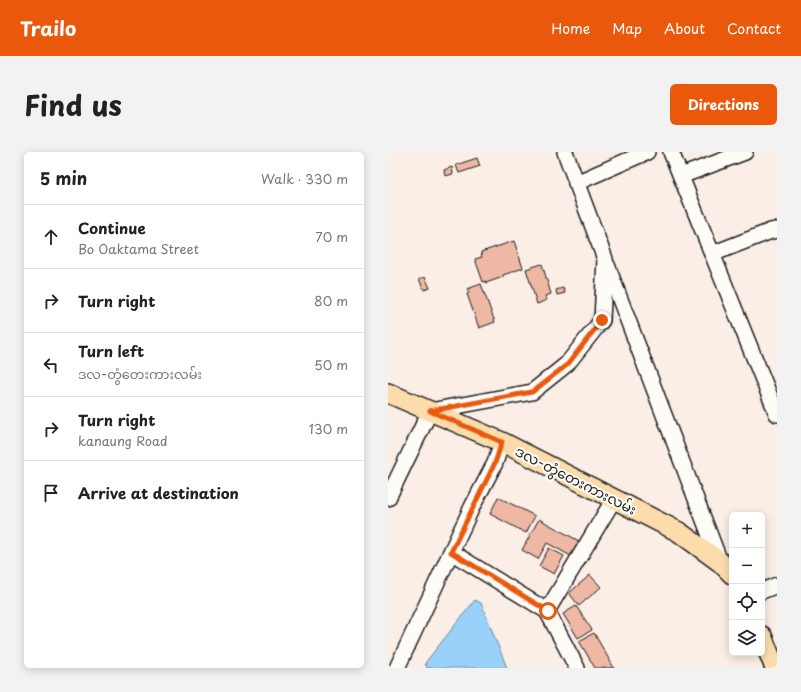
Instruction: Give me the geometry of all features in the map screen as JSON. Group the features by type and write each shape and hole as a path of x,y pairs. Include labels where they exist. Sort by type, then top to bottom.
{"main road":[{"name":"ဒလ-တွံတေးကားလမ်း","path":"388,394 502,442 679,532 726,568"},
{"path":"765,643 775,668"}],"street":[{"path":"564,152 726,568"},
{"path":"576,183 647,152"},
{"path":"671,152 777,414"},
{"path":"681,176 745,152"},
{"path":"712,254 777,230"},
{"path":"389,494 430,411 532,392 568,364 602,320 605,259"},
{"path":"397,668 451,552 495,463 502,442"},
{"path":"548,611 614,499"},
{"path":"451,552 548,611 577,668"},
{"path":"765,590 777,584"}],"water":[{"path":"475,600 481,603 507,668 427,668 425,663"}],"building":[{"path":"477,158 480,166 459,173 456,165"},
{"path":"452,167 453,174 445,176 444,170"},
{"path":"514,241 523,268 486,283 486,281 483,282 475,259 482,257 481,252"},
{"path":"542,264 551,294 545,296 547,300 537,304 526,269"},
{"path":"425,277 430,288 424,290 419,279"},
{"path":"481,284 495,322 479,328 467,294 469,293 467,289"},
{"path":"563,288 565,293 557,295 556,290"},
{"path":"498,497 535,516 526,533 490,514"},
{"path":"539,519 579,541 571,556 547,543 538,559 522,550"},
{"path":"549,548 564,556 554,574 539,566"},
{"path":"590,575 601,587 579,606 569,593"},
{"path":"576,606 592,630 578,638 563,614"},
{"path":"594,633 614,668 595,668 579,641"}],"route":[{"path":"548,611 451,552 495,463 502,442 430,411 532,392 568,364 602,320"}]}
